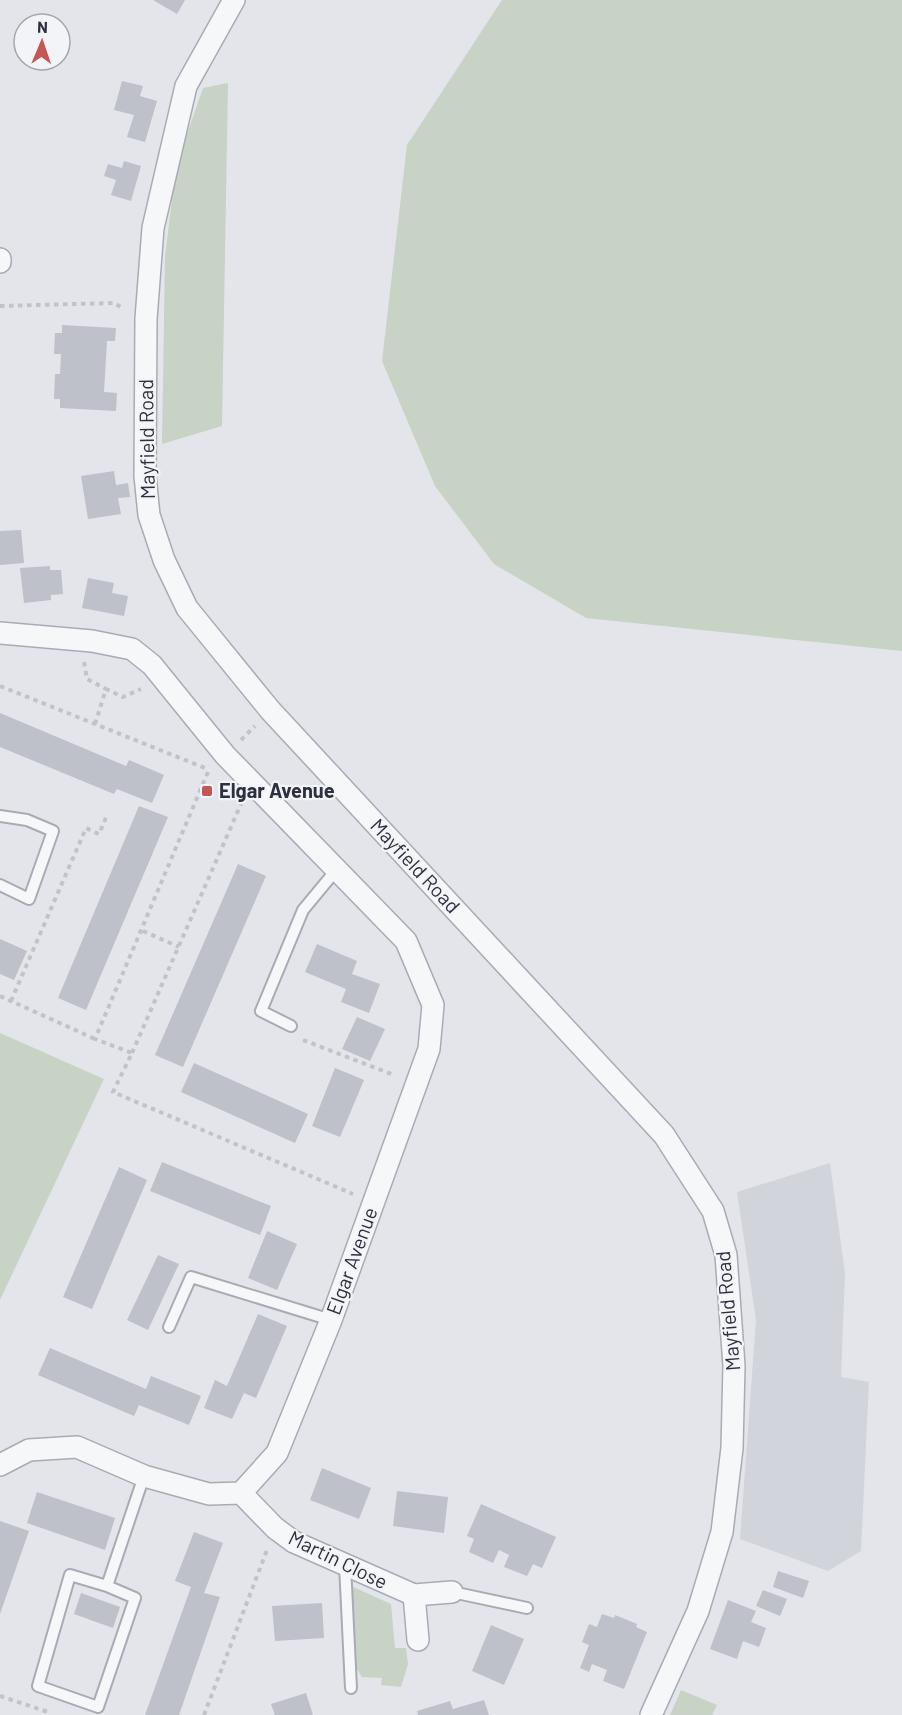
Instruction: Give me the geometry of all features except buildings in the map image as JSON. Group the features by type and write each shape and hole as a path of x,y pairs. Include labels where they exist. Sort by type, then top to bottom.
{"street":[{"name":"Mayfield Road","path":"234,0 186,86 153,228 146,320 145,476 149,515 164,560 187,608 270,710 657,1127 713,1211 726,1255 734,1366 732,1448 722,1532 698,1611 651,1715"},
{"name":"Elgar Avenue","path":"0,633 84,640 132,648 159,675 221,750 406,941 433,1005 429,1049 331,1320 277,1453 241,1493"},
{"path":"0,1465 29,1450 77,1447 144,1476 209,1494 241,1493"},
{"name":"Martin Close","path":"241,1493 275,1528 294,1542 414,1595 452,1592"},
{"path":"414,1595 418,1640"}],"lane":[{"path":"0,816 27,820 53,831 29,898 0,885"},
{"path":"291,1026 261,1011 303,910 337,869"},
{"path":"169,1327 191,1277 331,1320"},
{"path":"107,1586 144,1476"},
{"path":"345,1565 351,1688"},
{"path":"70,1575 107,1586 135,1598 98,1707 38,1686 70,1575"},
{"path":"452,1592 527,1608"}],"path":[{"path":"0,306 114,303 146,320"},
{"path":"84,640 83,658 87,679 123,697 143,688 159,675"},
{"path":"0,686 208,770"},
{"path":"95,724 106,689"},
{"path":"95,1039 208,770 221,750 270,710"},
{"path":"251,782 113,1092 373,1202"},
{"path":"11,1001 86,828 99,834 107,815"},
{"path":"142,931 179,947"},
{"path":"0,996 95,1039 132,1053"},
{"path":"291,1026 295,1036 417,1084"},
{"path":"204,1715 275,1528"},
{"path":"0,1696 57,1715"}],"shaded area":[{"path":"830,1163 845,1273 841,1377 869,1382 861,1551 828,1571 740,1539 756,1320 737,1192"}],"green space":[{"path":"502,0 902,0 902,651 586,618 494,564 435,486 382,361 407,145"},
{"path":"228,83 222,426 162,444 165,257 176,166 203,88"},
{"path":"0,1033 104,1079 0,1300"},
{"path":"351,1586 391,1604 395,1648 406,1648 408,1664 401,1687 381,1685 382,1678 362,1677 355,1666"},
{"path":"681,1690 717,1705 712,1715 670,1715"}],"place":[{"name":"Elgar Avenue","path":"207,791"}]}
